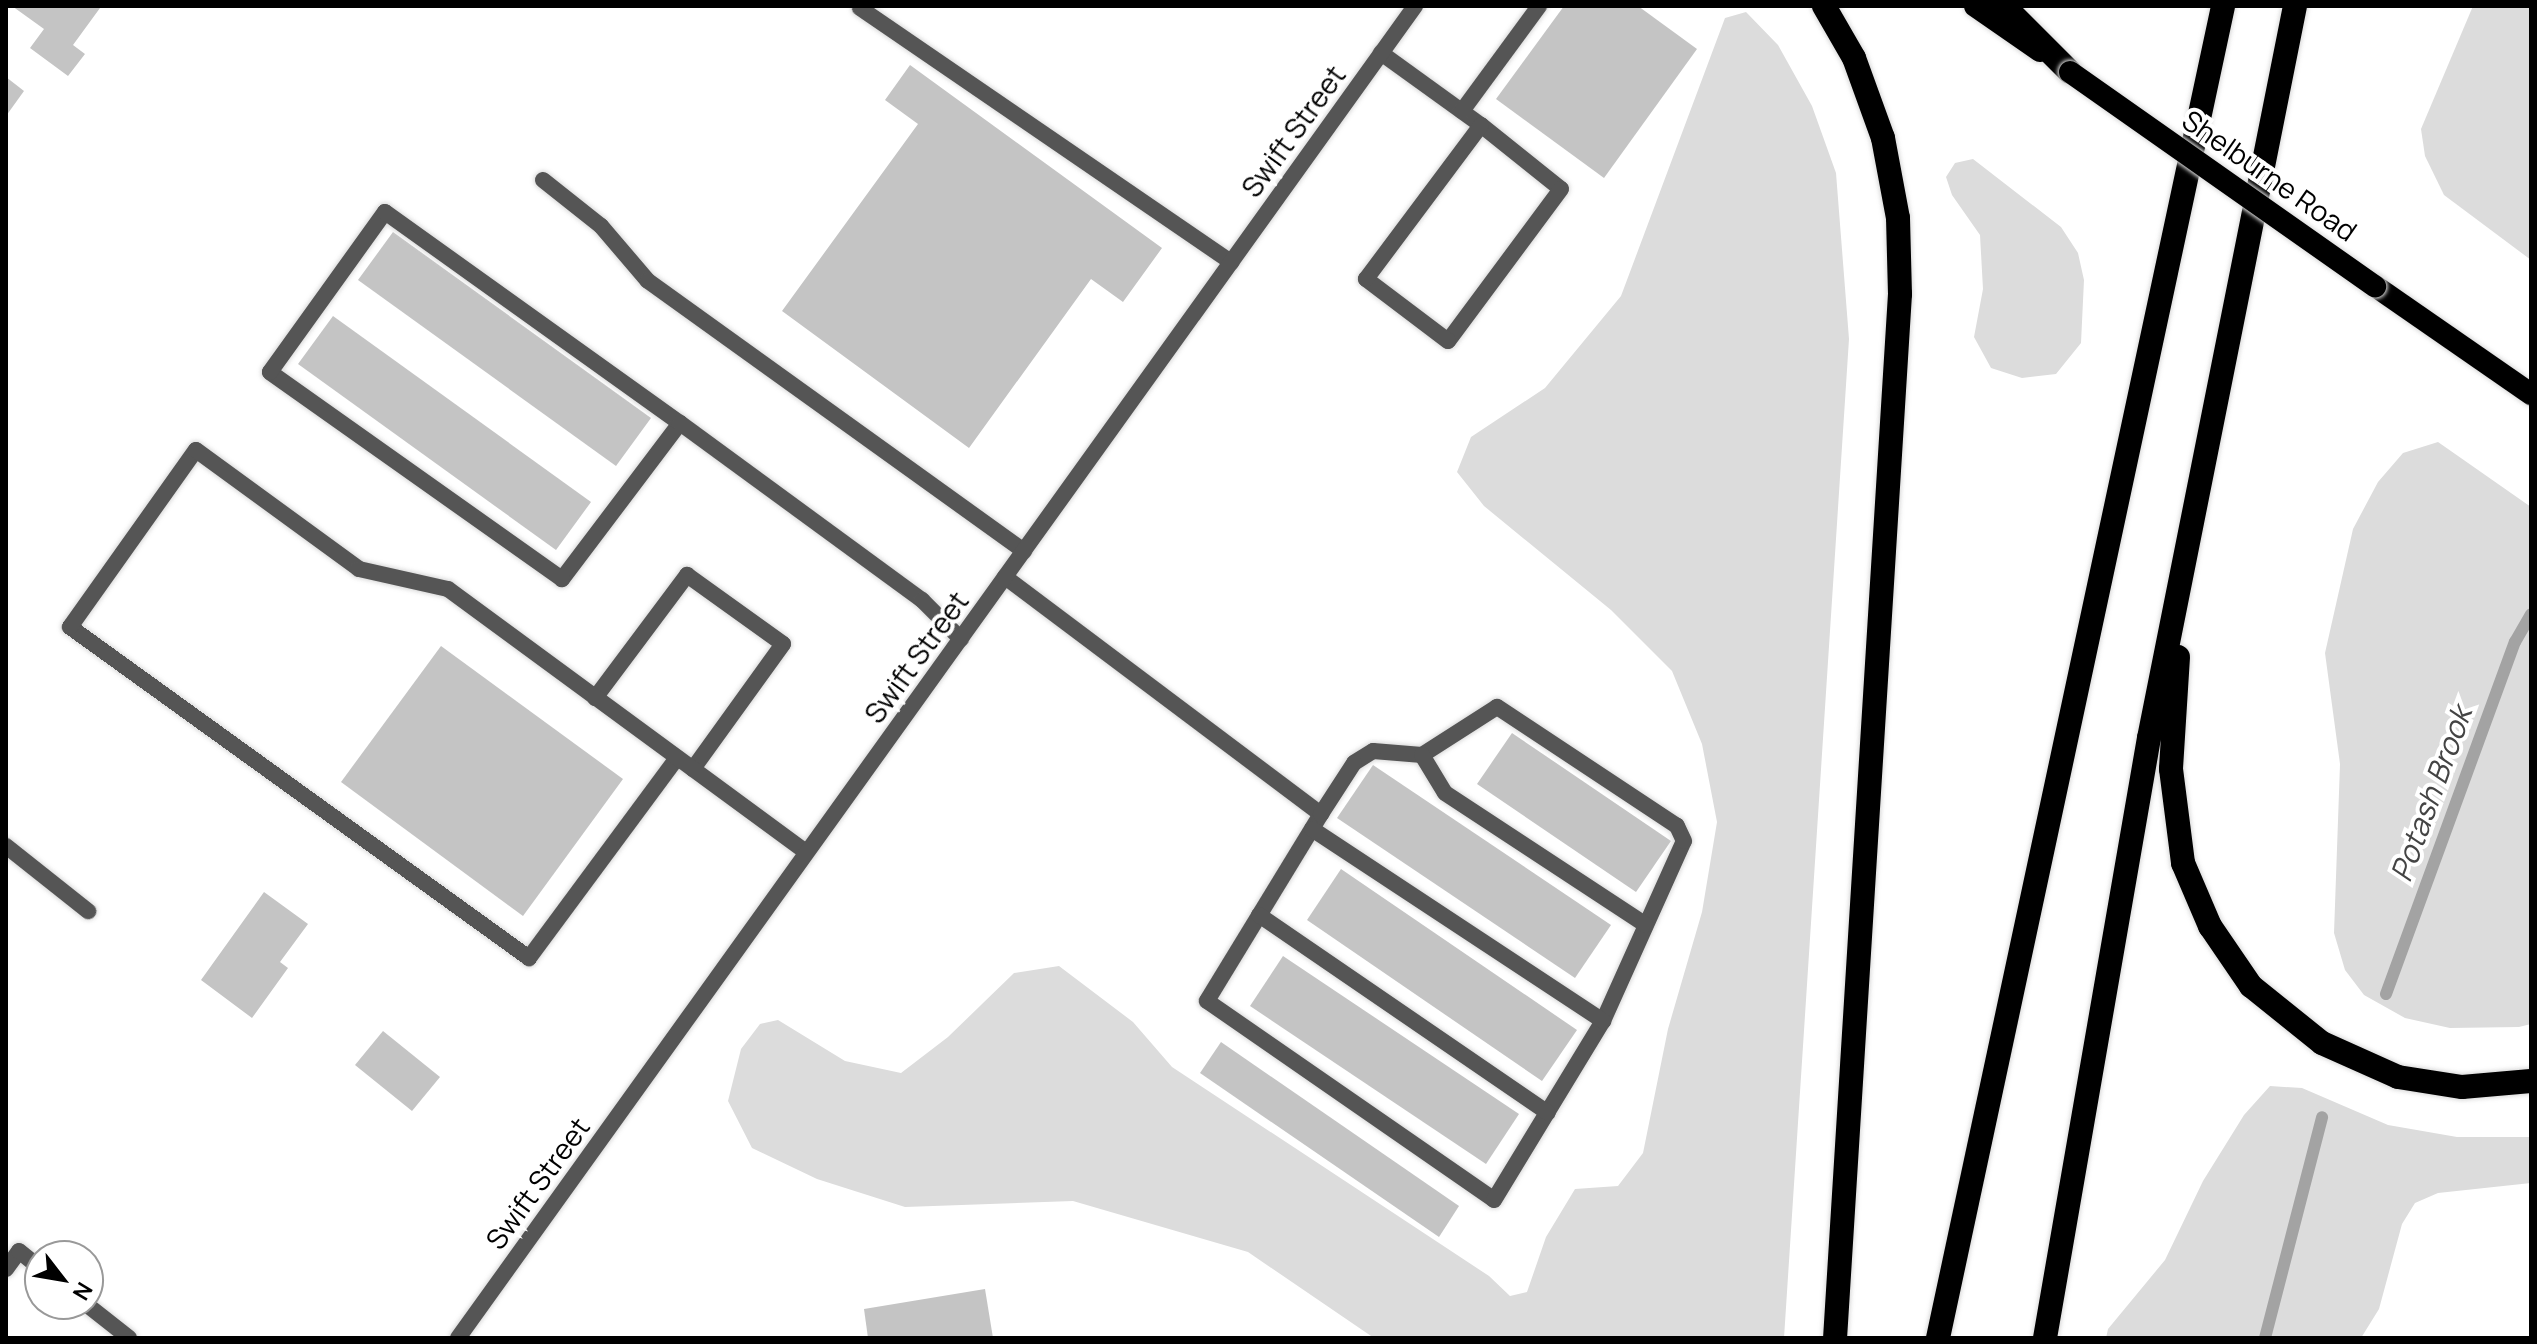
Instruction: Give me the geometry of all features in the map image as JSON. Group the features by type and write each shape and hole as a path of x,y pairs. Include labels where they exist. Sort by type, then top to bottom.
{"highway":[{"path":"1824,6 1854,58 1883,138 1898,218 1900,281 1835,1338"},
{"name":"Shelburne Road","path":"1975,6 2531,394"},
{"path":"2004,6 2070,72"},
{"path":"1938,1338 2223,6"},
{"path":"2045,1338 2102,992 2188,529 2295,6"},
{"path":"2188,529 2174,698 2173,798 2194,894 2230,960 2295,1026 2371,1067 2429,1084 2531,1081"}],"street":[{"name":"Swift Street","path":"458,1338 1415,6"},
{"path":"1462,111 1539,6"},
{"path":"860,8 1231,262"},
{"path":"1381,53 1481,125 1561,189 1448,341 1366,279 1481,125"},
{"path":"543,180 601,226 648,281 1024,551"},
{"path":"680,423 562,579 270,372 385,212 680,423 922,600 961,639"},
{"path":"677,758 529,958 70,627 196,450 359,569 448,589 806,852"},
{"path":"595,698 687,575 783,644 693,769"},
{"path":"1005,577 1317,821 1603,1021"},
{"path":"1497,707 1677,826 1684,841 1603,1021 1494,1200 1207,1001 1354,763 1373,751 1422,755 1497,707"},
{"path":"1422,755 1445,793 1646,925"},
{"path":"6,846 88,911"},
{"path":"1259,915 1548,1113"},
{"path":"6,1269 19,1251 24,1255"},
{"path":"104,1318 129,1338"}],"shaded area":[{"path":"2473,6 2531,6 2531,260 2444,195 2425,156 2421,129"},
{"path":"1746,12 1778,45 1812,106 1836,173 1849,339 1784,1338 1374,1338 1248,1252 1073,1201 905,1207 817,1179 752,1148 728,1101 741,1049 760,1024 778,1020 845,1061 901,1073 948,1037 1014,973 1059,966 1133,1022 1172,1067 1489,1276 1510,1296 1527,1292 1546,1237 1575,1189 1618,1186 1643,1153 1668,1029 1702,912 1717,822 1702,744 1672,671 1611,610 1484,506 1457,472 1471,437 1545,388 1621,296 1725,18"},
{"path":"1973,159 2061,227 2078,253 2084,280 2081,343 2056,374 2022,378 1991,368 1974,337 1983,289 1980,235 1952,195 1946,177 1955,163"},
{"path":"2438,442 2531,507 2531,1024 2519,1027 2450,1028 2405,1018 2364,995 2345,970 2334,933 2340,764 2325,653 2353,529 2378,482 2403,453"},
{"path":"2270,1086 2302,1088 2388,1125 2457,1137 2531,1137 2531,1183 2438,1193 2415,1203 2402,1224 2379,1309 2361,1338 2106,1338 2108,1329 2165,1260 2203,1181 2244,1115"}],"building":[{"path":"12,6 100,8 73,45 85,54 68,76 30,48 44,29"},
{"path":"1564,6 1638,6 1697,49 1604,178 1496,99"},
{"path":"910,65 1162,248 1123,302 1091,279 969,448 782,311 918,124 885,100"},
{"path":"6,77 24,91 6,116"},
{"path":"393,232 651,418 616,466 358,280"},
{"path":"333,316 591,502 556,550 298,364"},
{"path":"441,646 623,779 523,916 341,782"},
{"path":"1512,733 1671,841 1636,892 1477,784"},
{"path":"1373,765 1611,925 1575,978 1337,818"},
{"path":"1341,869 1577,1030 1542,1081 1307,920"},
{"path":"264,892 308,924 280,962 288,968 252,1018 201,980"},
{"path":"1283,956 1519,1114 1486,1164 1250,1006"},
{"path":"383,1031 440,1077 412,1111 355,1065"},
{"path":"1221,1042 1459,1206 1439,1237 1200,1073"},
{"path":"985,1289 993,1338 868,1338 864,1309"}],"waterway":[{"name":"Potash Brook","path":"2386,994 2515,642 2531,614"},
{"name":"Potash Brook","path":"2265,1338 2322,1117"}]}
